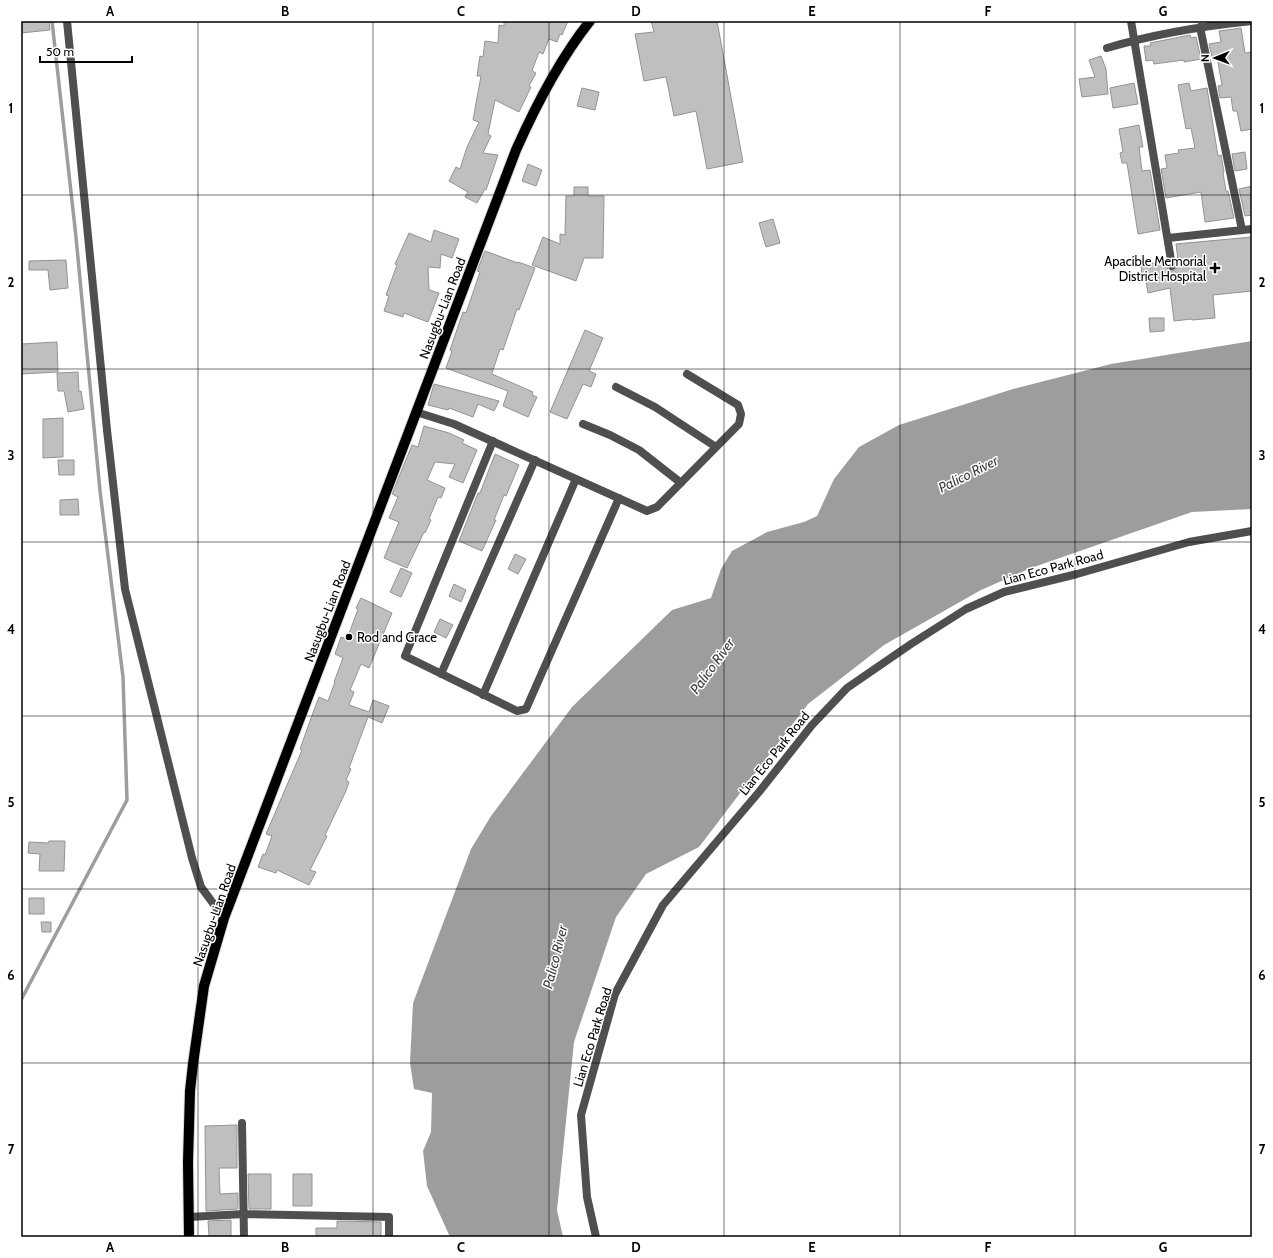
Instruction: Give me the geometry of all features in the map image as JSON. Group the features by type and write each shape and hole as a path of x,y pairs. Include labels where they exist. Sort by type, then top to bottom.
{"main road":[{"name":"Nasugbu-Lian Road","path":"189,1237 188,1162 192,1064 204,986 224,918 516,150 535,107 548,83 590,21"}],"street":[{"path":"67,21 102,380 125,589 192,858 201,887 224,918"},
{"path":"1131,21 1172,266"},
{"path":"1107,48 1134,40 1200,26 1252,21"},
{"path":"1200,26 1242,230"},
{"path":"1168,238 1252,229"},
{"path":"416,412 454,424 647,511 657,507 739,424 741,414 738,405 687,374"},
{"path":"616,387 655,407 716,448"},
{"path":"583,424 610,435 639,450 681,483"},
{"path":"493,441 405,656 516,711 526,709 619,498"},
{"path":"441,674 535,460"},
{"path":"483,695 576,479"},
{"name":"Lian Eco Park Road","path":"596,1237 587,1197 581,1115 615,994 663,904 758,792 817,719 853,683 966,609 1004,592 1076,574 1189,542 1252,531"},
{"path":"242,1123 244,1237"},
{"path":"189,1217 244,1214 389,1218 389,1237"}],"water":[{"name":"Palico River","path":"1252,341 1252,509 1192,512 1031,568 981,590 884,645 808,704 699,847 646,874 616,917 574,1042 557,1210 563,1237 450,1237 427,1186 423,1151 431,1132 432,1093 414,1089 410,1063 413,1003 471,849 491,816 572,707 672,610 711,598 721,569 732,551 767,532 804,522 817,516 834,479 859,447 899,425 1013,389 1111,364"}],"building":[{"path":"21,21 49,21 50,30 21,33"},
{"path":"504,21 568,21 557,42 549,39 543,54 539,52 532,71 536,73 529,86 531,87 519,112 495,100 488,134 491,136 483,153 498,155 486,190 485,189 477,203 465,197 468,192 449,181 456,167 460,169 467,147 479,122 473,120 481,76 477,76 480,56 483,57 485,41 498,43 499,25 504,26"},
{"path":"651,21 717,21 743,162 707,169 696,111 674,116 666,77 644,81 635,34 654,32"},
{"path":"1241,28 1245,53 1252,52 1252,129 1241,131 1237,111 1233,111 1231,97 1220,98 1218,86 1222,85 1217,57 1212,57 1209,44 1221,42 1219,31"},
{"path":"1190,35 1191,38 1196,37 1201,59 1154,64 1153,60 1146,61 1144,46 1151,46 1150,43"},
{"path":"1101,56 1106,69 1108,94 1082,97 1079,79 1095,77 1089,60"},
{"path":"1134,83 1138,104 1113,108 1110,88"},
{"path":"1189,83 1191,91 1207,88 1218,156 1221,155 1226,191 1228,191 1234,218 1205,222 1201,192 1166,198 1161,169 1167,168 1165,155 1179,153 1178,150 1195,148 1191,128 1186,129 1178,85"},
{"path":"582,88 599,92 595,110 577,106"},
{"path":"1139,125 1143,147 1139,147 1142,171 1150,170 1160,230 1138,234 1127,163 1122,163 1120,153 1123,152 1119,129"},
{"path":"1245,152 1247,169 1235,171 1232,154"},
{"path":"528,164 542,170 536,186 522,181"},
{"path":"1252,186 1252,215 1245,216 1239,189"},
{"path":"574,187 588,187 588,196 604,196 603,258 584,258 576,281 532,265 543,237 560,244 560,234 565,235 566,196 574,196"},
{"path":"773,219 780,243 766,247 759,223"},
{"path":"434,230 459,239 452,258 441,254 440,268 428,267 429,290 439,293 428,322 404,313 403,317 384,311 389,296 386,295 397,265 395,264 409,233 431,242"},
{"name":"Apacible Memorial District Hospital","path":"1252,237 1252,291 1213,295 1215,318 1174,321 1170,288 1148,293 1145,276 1142,277 1141,264 1166,262 1168,270 1175,270 1177,268 1178,260 1176,244"},
{"path":"485,251 535,268 519,310 517,309 503,350 500,349 492,373 533,392 532,395 537,397 528,417 503,406 508,391 446,368 452,351 450,350 463,312 466,313 480,272 477,271"},
{"path":"66,260 68,288 50,290 48,270 29,270 29,261"},
{"path":"1149,318 1164,318 1164,331 1150,332"},
{"path":"585,330 603,338 589,371 596,374 591,387 583,384 567,419 550,412"},
{"path":"57,342 58,372 21,374 21,344"},
{"path":"78,372 79,392 81,391 84,409 68,412 64,391 58,391 57,373"},
{"path":"434,384 499,401 494,411 478,404 473,417 449,408 448,410 428,405"},
{"path":"63,418 63,457 43,458 43,419"},
{"path":"424,426 449,433 464,440 462,443 477,450 463,483 449,477 455,464 435,462 427,480 445,488 441,498 438,497 429,519 431,520 407,568 384,558 399,522 389,518 398,497 392,494 412,445 418,447"},
{"path":"495,454 519,465 506,496 504,495 494,520 496,520 482,551 459,541"},
{"path":"58,460 74,460 74,475 59,475"},
{"path":"78,499 79,515 60,515 60,500"},
{"path":"515,554 526,559 518,574 508,569"},
{"path":"401,568 412,573 401,597 390,592"},
{"path":"454,584 466,590 461,602 449,596"},
{"path":"361,598 392,613 369,668 361,664 350,690 354,692 349,705 369,712 373,700 389,706 382,723 368,717 349,768 351,769 346,780 349,782 346,791 325,835 327,836 310,870 316,872 309,885 277,870 276,873 258,867 263,854 265,855 272,836 266,834 302,750 300,749 319,697 328,701 343,658 335,654 341,637 347,639 358,609 356,608"},
{"path":"440,619 453,625 446,638 434,632"},
{"path":"49,841 65,841 64,871 39,871 40,854 28,853 29,842 48,843"},
{"path":"29,898 44,898 44,914 29,914"},
{"path":"41,922 51,922 51,932 42,932"},
{"path":"237,1125 237,1168 219,1168 220,1194 238,1193 238,1209 206,1211 205,1126"},
{"path":"248,1174 271,1174 271,1209 249,1209"},
{"path":"293,1174 312,1174 312,1206 293,1206"},
{"path":"231,1220 231,1237 209,1237 208,1221"},
{"path":"337,1221 381,1222 381,1237 316,1237 316,1228 337,1228"}],"waterway":[{"path":"21,1000 127,800 123,677 100,491 76,237 52,21"}],"place":[{"name":"Apacible Memorial District Hospital","path":"1215,268"},
{"name":"Rod and Grace","path":"349,637"}]}
